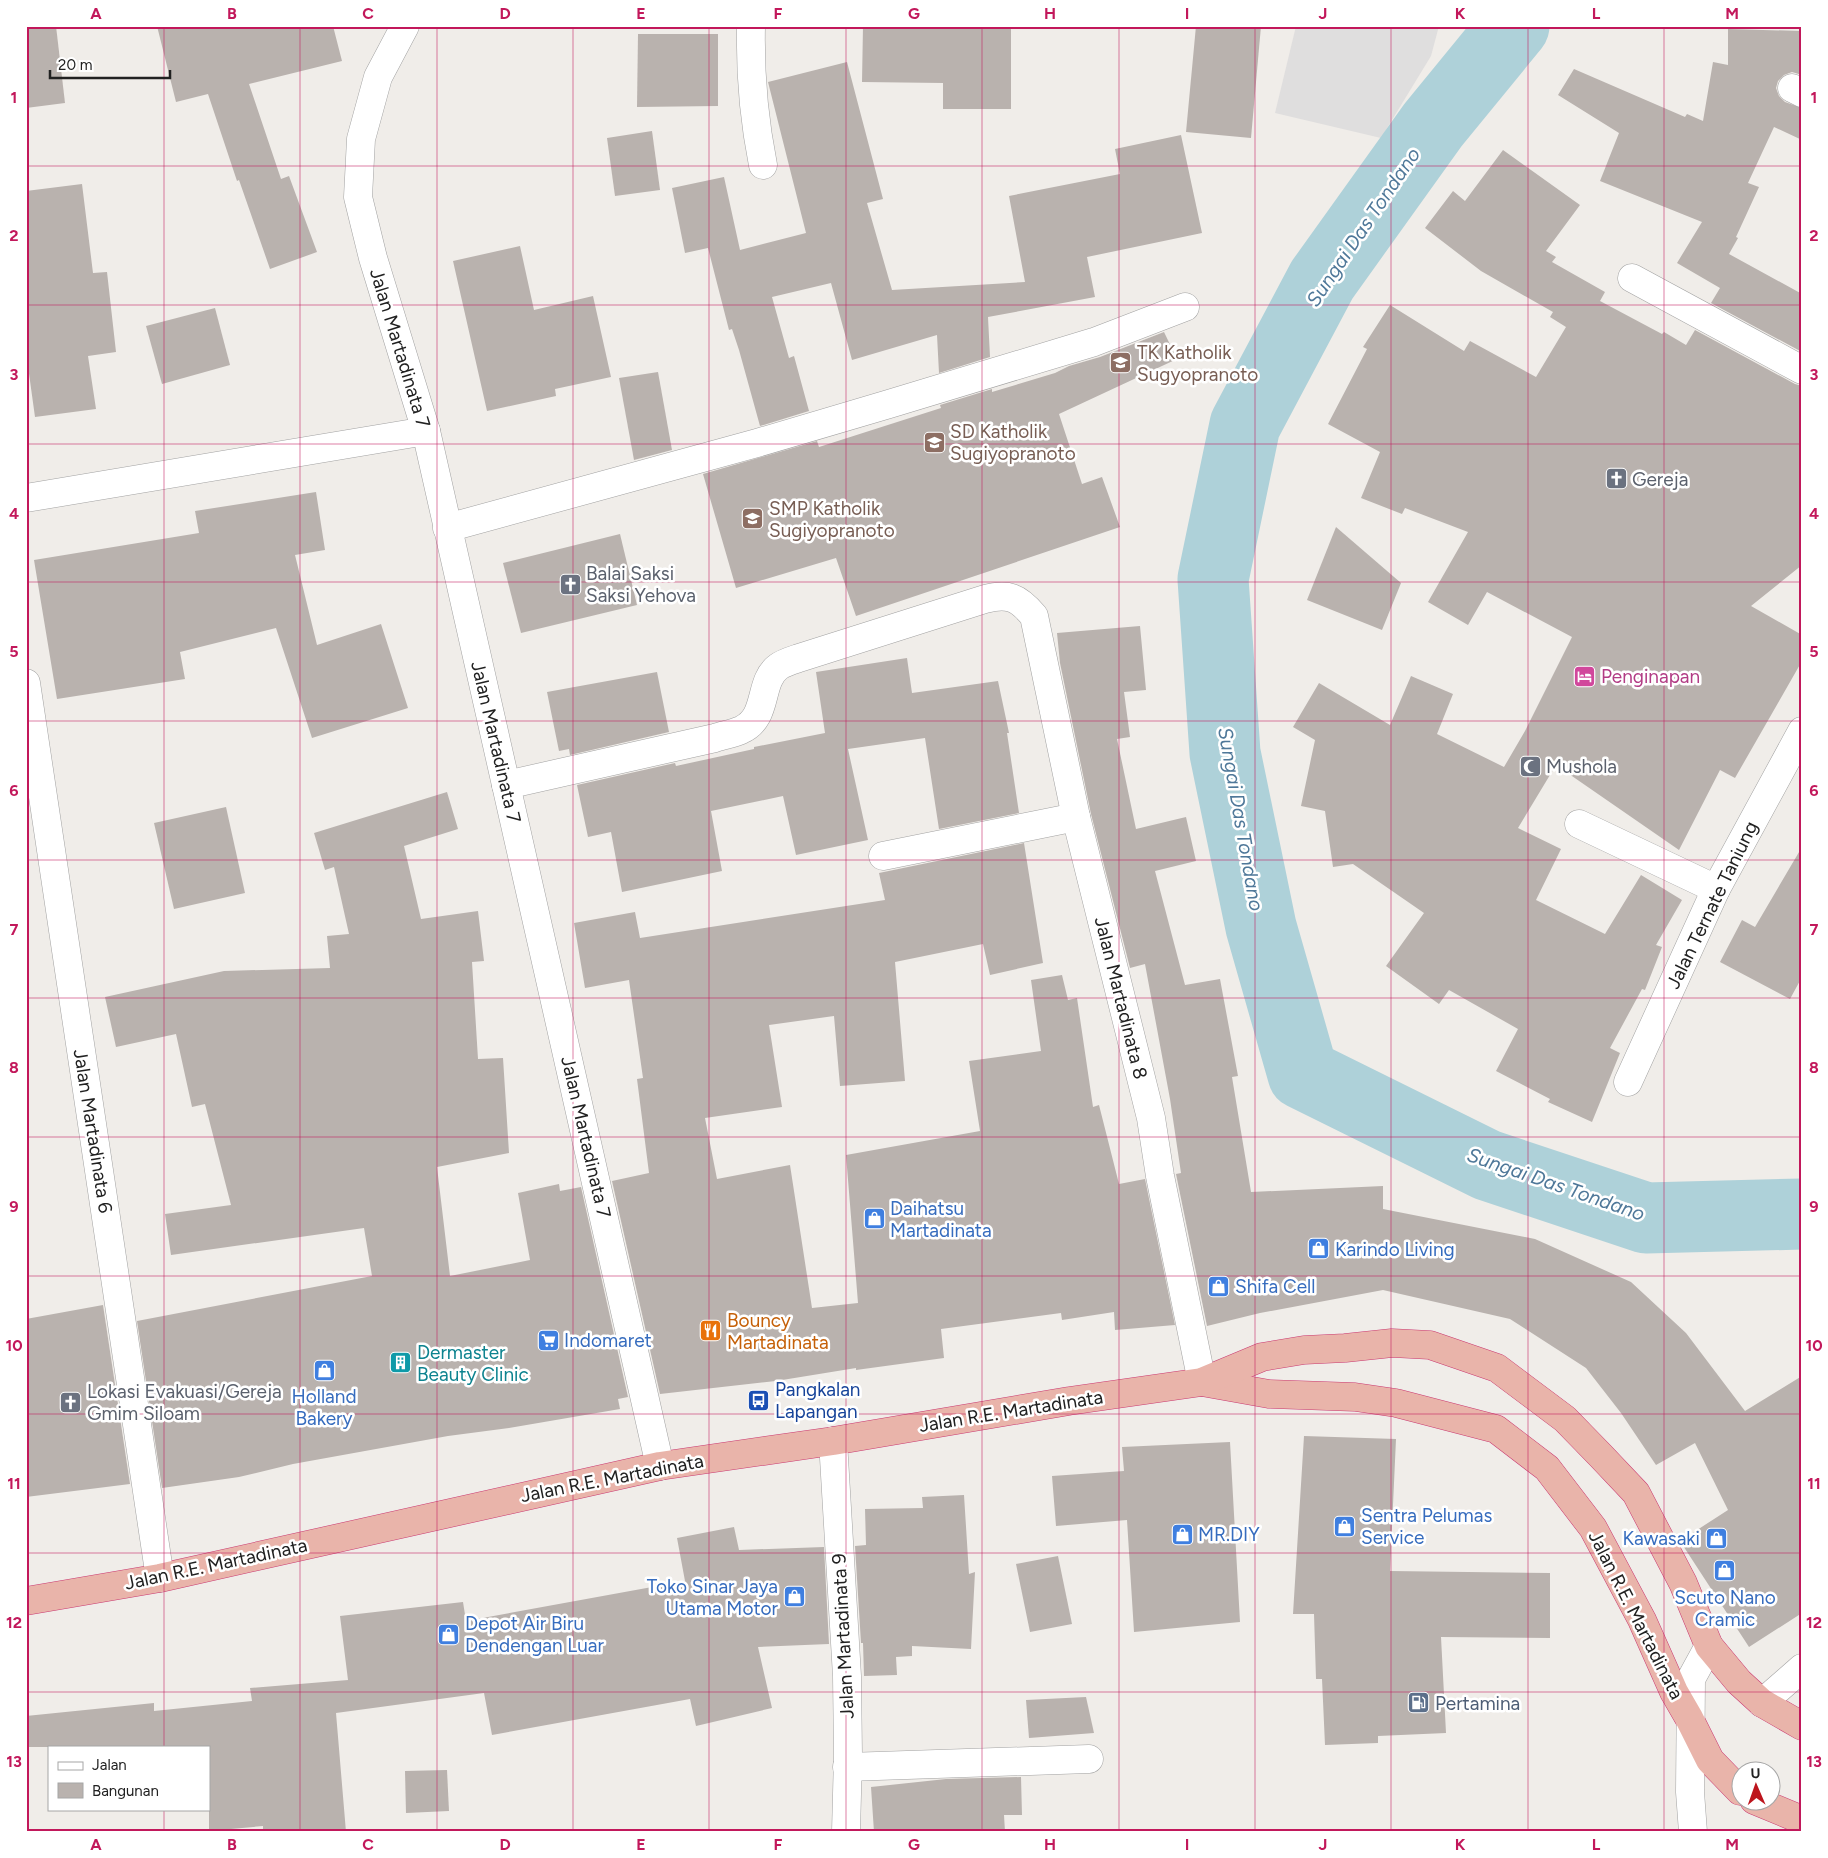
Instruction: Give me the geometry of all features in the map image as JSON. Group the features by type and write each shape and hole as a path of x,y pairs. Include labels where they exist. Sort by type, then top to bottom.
{"highway":[{"name":"Jalan R.E. Martadinata","path":"26,1600 160,1578 660,1466 833,1441 1069,1401 1202,1382 1262,1357 1304,1350 1345,1348 1392,1342 1430,1344 1497,1368 1565,1419 1636,1493 1682,1583 1709,1646 1739,1682 1762,1703 1802,1726"},
{"name":"Jalan R.E. Martadinata","path":"1202,1382 1269,1394 1355,1397 1388,1402 1496,1429 1547,1468 1593,1528 1642,1620 1674,1692 1710,1760 1730,1781"},
{"path":"1778,1810 1802,1820"}],"street":[{"name":"Jalan Martadinata 7","path":"406,26 378,77 361,140 358,197 373,258 426,431 660,1466"},
{"path":"751,26 757,138 763,165"},
{"path":"1632,278 1802,370"},
{"path":"447,528 747,446 889,404 1094,342 1185,308"},
{"path":"26,498 426,431"},
{"name":"Jalan Martadinata 8","path":"506,785 715,738 742,730 753,722 761,708 769,677 778,667 799,658 998,596 1012,597 1024,604 1034,616 1076,817 1151,1118 1160,1176 1202,1382"},
{"name":"Jalan Martadinata 6","path":"26,683 160,1578"},
{"name":"Jalan Ternate Taniung","path":"1628,1082 1716,889 1802,730"},
{"path":"883,856 1076,817"},
{"path":"1579,824 1716,889"},
{"name":"Jalan Martadinata 9","path":"833,1441 847,1676 846,1832"},
{"path":"1693,1832 1690,1792 1689,1718 1691,1679 1709,1646"},
{"path":"1762,1703 1802,1668"},
{"path":"847,1767 1089,1759"}],"shaded area":[{"path":"1296,26 1439,26 1431,56 1381,138 1275,113"}],"building":[{"path":"26,26 56,26 65,103 26,108"},
{"path":"157,26 333,26 342,61 249,84 281,179 289,176 317,252 270,269 239,180 237,181 208,94 176,102"},
{"path":"863,26 1011,26 1011,109 943,109 943,83 862,82"},
{"path":"1196,26 1261,26 1251,138 1186,132"},
{"path":"1728,29 1802,31 1802,75 1792,72 1784,75 1778,81 1776,88 1779,96 1785,102 1802,108 1802,140 1774,127 1748,183 1759,187 1736,237 1738,238 1729,254 1802,294 1802,352 1711,303 1720,288 1677,263 1702,222 1600,181 1619,133 1558,95 1574,69 1685,117 1687,114 1703,121 1713,62 1728,65"},
{"path":"638,34 718,34 718,106 637,107"},
{"path":"847,62 883,199 867,203 892,290 1025,282 1009,196 1120,174 1115,149 1181,135 1202,233 1087,257 1095,297 988,317 990,357 939,373 937,335 852,360 831,283 772,297 789,358 794,356 809,411 760,426 739,350 732,329 729,330 708,248 685,253 672,188 724,177 740,250 806,233 768,82"},
{"path":"652,131 660,190 615,196 607,138"},
{"path":"1503,150 1580,205 1546,251 1556,257 1552,262 1605,292 1600,301 1662,334 1664,332 1686,345 1695,330 1802,386 1802,565 1751,606 1802,635 1802,661 1735,778 1720,770 1679,850 1556,765 1518,828 1561,849 1536,900 1605,934 1641,875 1682,900 1656,945 1662,947 1645,990 1642,989 1610,1048 1620,1053 1592,1122 1548,1102 1550,1099 1496,1071 1518,1029 1449,990 1439,1004 1386,966 1424,913 1353,864 1333,867 1325,811 1301,806 1315,740 1293,727 1319,683 1390,725 1411,676 1453,694 1437,734 1504,767 1525,731 1572,637 1487,592 1468,625 1428,602 1468,532 1405,508 1402,514 1361,498 1380,452 1328,424 1367,349 1363,347 1390,305 1464,351 1470,341 1536,377 1566,327 1550,317 1553,312 1481,271 1425,228 1453,191 1465,201"},
{"path":"82,184 93,273 107,272 116,352 88,356 96,409 35,417 26,352 26,191"},
{"path":"520,246 534,310 593,296 611,377 555,389 556,396 487,411 453,261"},
{"path":"215,308 230,365 162,384 146,326"},
{"path":"1164,332 1177,359 1059,414 1082,484 1102,477 1120,527 856,616 836,558 736,588 703,474 817,441 819,447 941,408 940,405 1055,373 1069,366 1100,357"},
{"path":"658,372 672,450 634,460 619,378"},
{"path":"316,492 325,550 295,555 317,645 381,624 408,708 312,738 276,628 180,652 185,679 57,699 34,560 199,533 195,511"},
{"path":"1336,527 1401,583 1382,630 1307,600"},
{"name":"Balai Saksi Saksi Yehova","path":"620,534 637,605 521,633 503,563"},
{"path":"1140,626 1146,690 1124,692 1130,737 1117,739 1136,829 1186,817 1196,861 1155,871 1185,985 1220,979 1238,1076 1232,1077 1251,1192 1383,1186 1383,1209 1535,1239 1631,1282 1686,1333 1745,1411 1802,1376 1802,1613 1749,1647 1680,1541 1728,1510 1695,1443 1656,1465 1621,1413 1586,1368 1510,1319 1383,1290 1260,1313 1207,1326 1176,1174 1181,1173 1170,1099 1145,964 1130,968 1091,814 1060,663 1057,633"},
{"path":"907,658 912,693 998,681 1009,733 1007,733 1019,813 939,829 925,738 848,749 868,840 796,855 783,796 711,811 722,871 622,892 611,832 588,837 577,785 675,763 676,766 754,749 754,747 825,733 816,672"},
{"path":"657,672 669,732 570,755 569,749 559,751 547,692"},
{"path":"447,792 458,829 404,846 421,919 478,911 484,961 472,962 478,1059 503,1058 509,1153 437,1167 450,1276 530,1260 518,1193 559,1184 560,1191 581,1187 628,1397 618,1399 620,1409 509,1428 448,1436 293,1464 239,1477 162,1488 137,1321 372,1276 364,1228 171,1255 165,1214 231,1205 205,1104 192,1107 176,1034 116,1047 105,997 224,971 330,968 327,936 349,934 334,867 325,870 314,833"},
{"path":"226,807 245,893 174,909 154,823"},
{"path":"1024,843 1043,963 990,975 983,944 895,962 905,1081 840,1086 834,1016 769,1025 782,1107 705,1118 717,1179 790,1165 812,1308 858,1303 846,1155 980,1131 969,1061 1041,1051 1031,980 1062,975 1068,1000 1077,998 1093,1107 1099,1105 1119,1184 1145,1179 1175,1325 1115,1330 1114,1312 1062,1320 1061,1313 941,1329 944,1358 856,1370 856,1368 776,1381 660,1394 612,1181 649,1173 637,1079 643,1078 629,980 585,988 574,923 635,912 640,938 885,900 879,873"},
{"path":"1802,847 1802,977 1790,999 1720,962 1742,920 1755,927"},
{"name":"Lokasi Evakuasi/Gereja Gmim Siloam","path":"103,1305 130,1484 26,1497 26,1319"},
{"path":"1304,1436 1396,1439 1390,1571 1550,1573 1550,1638 1441,1637 1446,1733 1378,1736 1378,1743 1325,1745 1322,1679 1316,1679 1314,1614 1293,1614"},
{"name":"MR.DIY","path":"1230,1442 1240,1622 1134,1632 1127,1520 1056,1526 1052,1476 1124,1471 1122,1447"},
{"path":"964,1495 969,1574 975,1572 971,1649 912,1646 912,1656 896,1657 897,1675 864,1676 855,1546 866,1545 865,1509 923,1508 922,1497"},
{"path":"734,1527 739,1550 824,1547 829,1644 758,1647 772,1708 696,1726 690,1699 492,1735 484,1693 336,1713 346,1832 263,1832 263,1826 209,1831 210,1746 26,1747 26,1716 154,1703 154,1711 252,1701 250,1688 348,1680 340,1616 463,1602 466,1621 685,1581 677,1538"},
{"path":"1058,1556 1072,1624 1030,1632 1016,1564"},
{"path":"1086,1697 1094,1733 1029,1738 1026,1700"},
{"path":"447,1770 449,1811 406,1813 405,1771"},
{"path":"1021,1777 1022,1815 1004,1815 1005,1832 874,1832 871,1787 946,1779"}],"waterway":[{"name":"Sungai Das Tondano","path":"1514,26 1433,125 1322,280 1245,425 1213,579 1225,753 1261,927 1303,1074 1487,1165 1646,1218 1802,1214"}],"place":[{"name":"TK Katholik Sugyopranoto","path":"1121,363"},
{"name":"SD Katholik Sugiyopranoto","path":"934,442"},
{"name":"Gereja","path":"1616,479"},
{"name":"SMP Katholik Sugiyopranoto","path":"753,519"},
{"name":"Balai Saksi Saksi Yehova","path":"570,584"},
{"name":"Penginapan","path":"1585,676"},
{"name":"Mushola","path":"1530,766"},
{"name":"Daihatsu Martadinata","path":"874,1219"},
{"name":"Karindo Living","path":"1319,1249"},
{"name":"Shifa Cell","path":"1219,1286"},
{"name":"Bouncy Martadinata","path":"711,1331"},
{"name":"Indomaret","path":"548,1340"},
{"name":"Dermaster Beauty Clinic","path":"401,1363"},
{"name":"Holland Bakery","path":"324,1370"},
{"name":"Pangkalan Lapangan","path":"759,1400"},
{"name":"Lokasi Evakuasi/Gereja Gmim Siloam","path":"71,1402"},
{"name":"Sentra Pelumas Service","path":"1345,1526"},
{"name":"MR.DIY","path":"1182,1534"},
{"name":"Kawasaki","path":"1716,1538"},
{"name":"Scuto Nano Cramic","path":"1725,1571"},
{"name":"Toko Sinar Jaya Utama Motor","path":"794,1597"},
{"name":"Depot Air Biru Dendengan Luar","path":"449,1634"},
{"name":"Pertamina","path":"1419,1703"}]}
